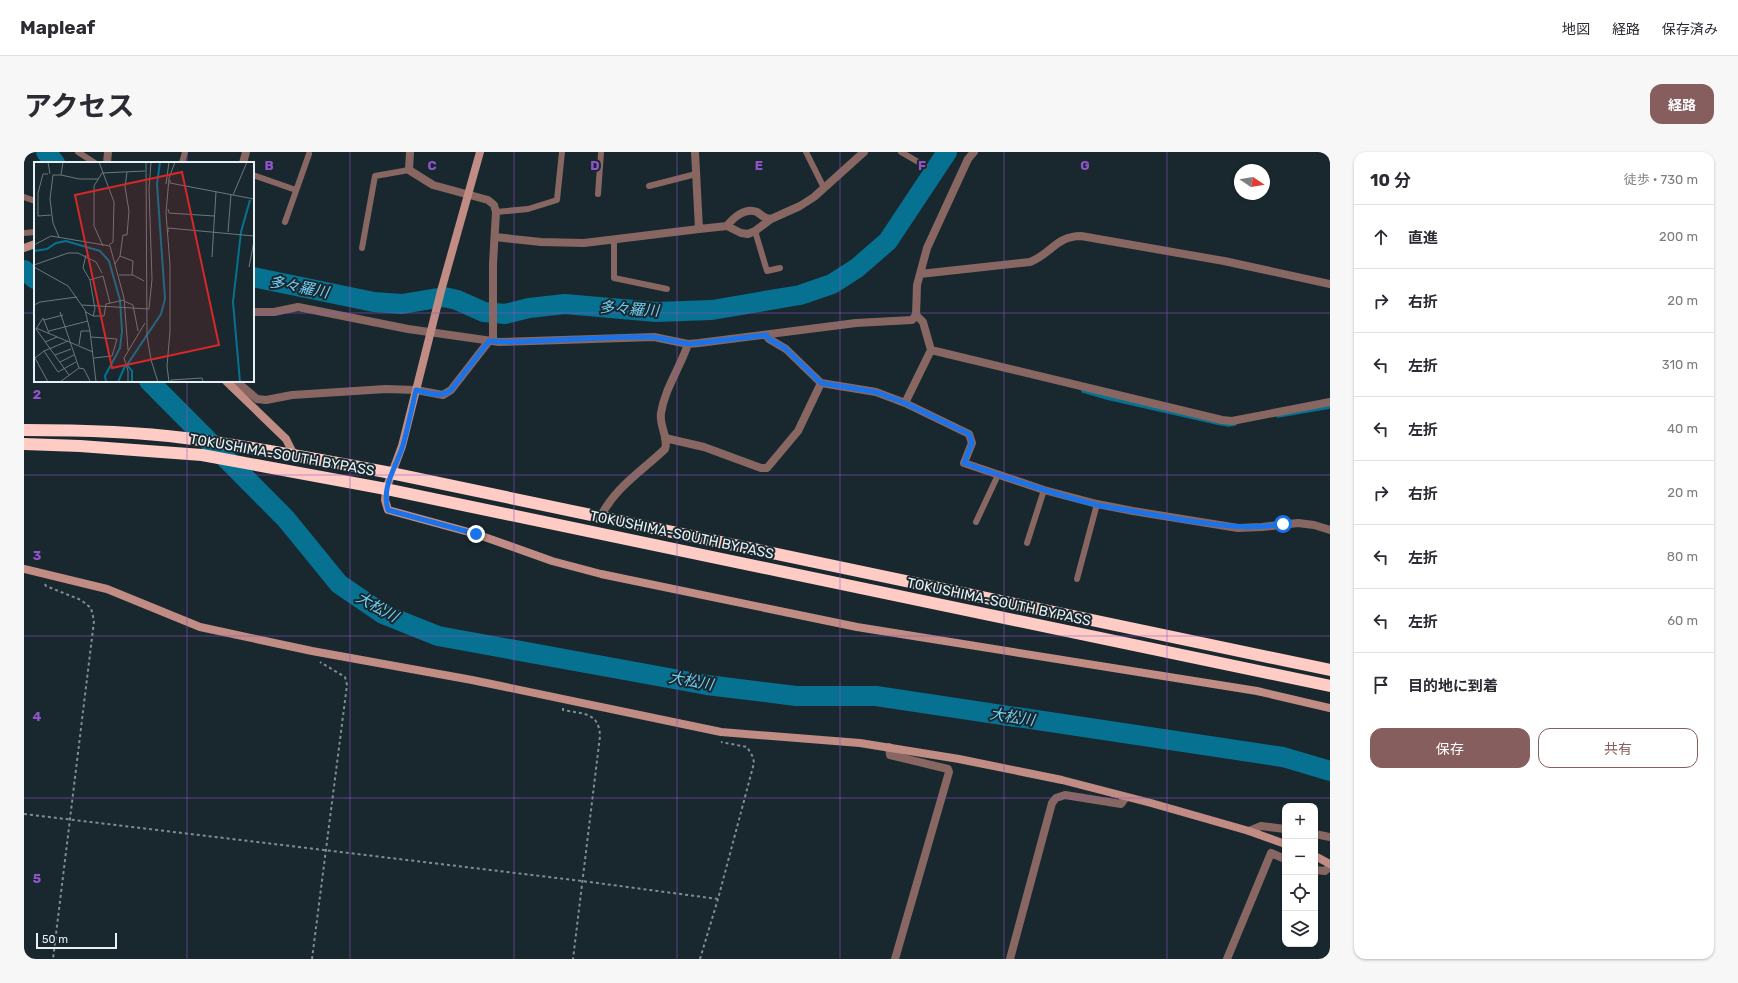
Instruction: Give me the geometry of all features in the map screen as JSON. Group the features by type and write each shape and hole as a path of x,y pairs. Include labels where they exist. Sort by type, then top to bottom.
{"highway":[{"name":"TOKUSHIMA-SOUTH BYPASS","path":"24,430 78,430 146,434 184,438 289,454 391,473 1330,670"},
{"name":"TOKUSHIMA-SOUTH BYPASS","path":"24,444 154,450 202,455 306,474 386,489 1330,686"}],"street":[{"path":"107,162 108,152"},
{"path":"243,162 246,152"},
{"path":"229,384 235,384 243,387 258,399 266,400 317,393 386,389 416,390 438,395 446,394 451,390 491,341 496,212 494,205 488,200 433,186 408,170 410,152"},
{"path":"480,152 467,194 402,446 386,489 385,500 388,510 476,534 552,561 601,574 857,626 1257,691 1330,708"},
{"path":"695,152 699,229"},
{"path":"495,237 563,243 614,240 727,226 741,233 748,234 755,231 771,219 800,206 824,188 864,152"},
{"path":"254,312 274,312 298,307 431,333 491,341 511,342 654,337 688,344 856,323 912,320 916,314 920,274 927,248 968,159 974,152"},
{"path":"727,226 732,219 741,213 751,211 756,212 766,219 771,219"},
{"path":"920,274 1030,262 1042,258 1060,240 1069,236 1081,236 1224,262 1330,284"},
{"path":"24,248 34,244"},
{"path":"905,403 931,350 923,322 916,314"},
{"path":"766,335 769,339 786,349 821,383 842,388 864,390 905,403 969,434 972,443 964,463 998,475 1044,490 1097,504 1238,528 1262,528 1298,523 1314,525 1330,530"},
{"path":"600,518 611,500 635,473 665,449 667,443 661,428 661,415 664,399 688,344"},
{"path":"931,350 1222,420 1232,421 1330,402"},
{"path":"665,438 704,447 761,468 767,468 798,431 821,383"},
{"path":"229,384 286,439 289,454"},
{"path":"24,569 107,589 200,627 312,652 382,663 722,732 889,747 959,759 1062,780 1249,831 1282,843"},
{"path":"889,747 890,755 948,769 949,772 895,959"},
{"path":"1010,959 1052,803 1056,798 1065,795 1121,804 1126,797"},
{"path":"1249,831 1261,826 1282,829"},
{"path":"1318,835 1330,837"},
{"path":"1227,959 1271,853 1282,858"},
{"path":"1318,858 1330,865 1325,871 1318,870"}],"lane":[{"path":"78,152 93,162"},
{"path":"182,162 185,152"},
{"path":"496,212 528,209 557,200 562,152"},
{"path":"598,194 599,152"},
{"path":"806,152 824,188"},
{"path":"901,152 925,166"},
{"path":"285,222 309,154"},
{"path":"362,248 375,176 408,170"},
{"path":"649,186 696,174"},
{"path":"254,175 296,190"},
{"path":"24,197 34,201"},
{"path":"755,231 767,271 780,268"},
{"path":"614,240 614,278 667,289"},
{"path":"976,522 998,475"},
{"path":"1027,543 1044,490"},
{"path":"1077,579 1097,504"}],"path":[{"path":"42,574 43,582 46,586 81,600 91,608 94,621 53,959"},
{"path":"312,652 320,663 345,677 347,685 312,959"},
{"path":"560,699 563,710 592,717 598,723 599,729 573,959"},
{"path":"700,959 718,899 754,763 753,757 747,747 718,742"},
{"path":"24,814 582,880 718,899"}],"waterway":[{"name":"多々羅川","path":"46,152 54,162"},
{"name":"多々羅川","path":"254,277 374,302 402,304 444,297 457,300 484,312 505,314 529,308 565,304 656,312 712,310 800,295 832,284 857,268 888,241 947,152"},
{"name":"大松川","path":"24,270 34,278"},
{"name":"大松川","path":"150,382 286,519 339,584 383,614 438,636 707,685 796,696 876,696 1283,757 1330,771"},
{"path":"1083,391 1107,398 1217,423 1229,425 1235,424"},
{"path":"1278,416 1330,407"}],"route":[{"path":"476,534 388,510 385,500 386,489 402,446 416,390 438,395 446,394 451,390 489,341 493,340 499,342 511,342 654,337 688,344 728,338 750,338 766,335 769,339 786,349 813,377 821,383 829,386 876,392 905,403 969,434 972,443 964,463 1044,490 1133,512 1238,528 1262,528 1283,524"}]}
